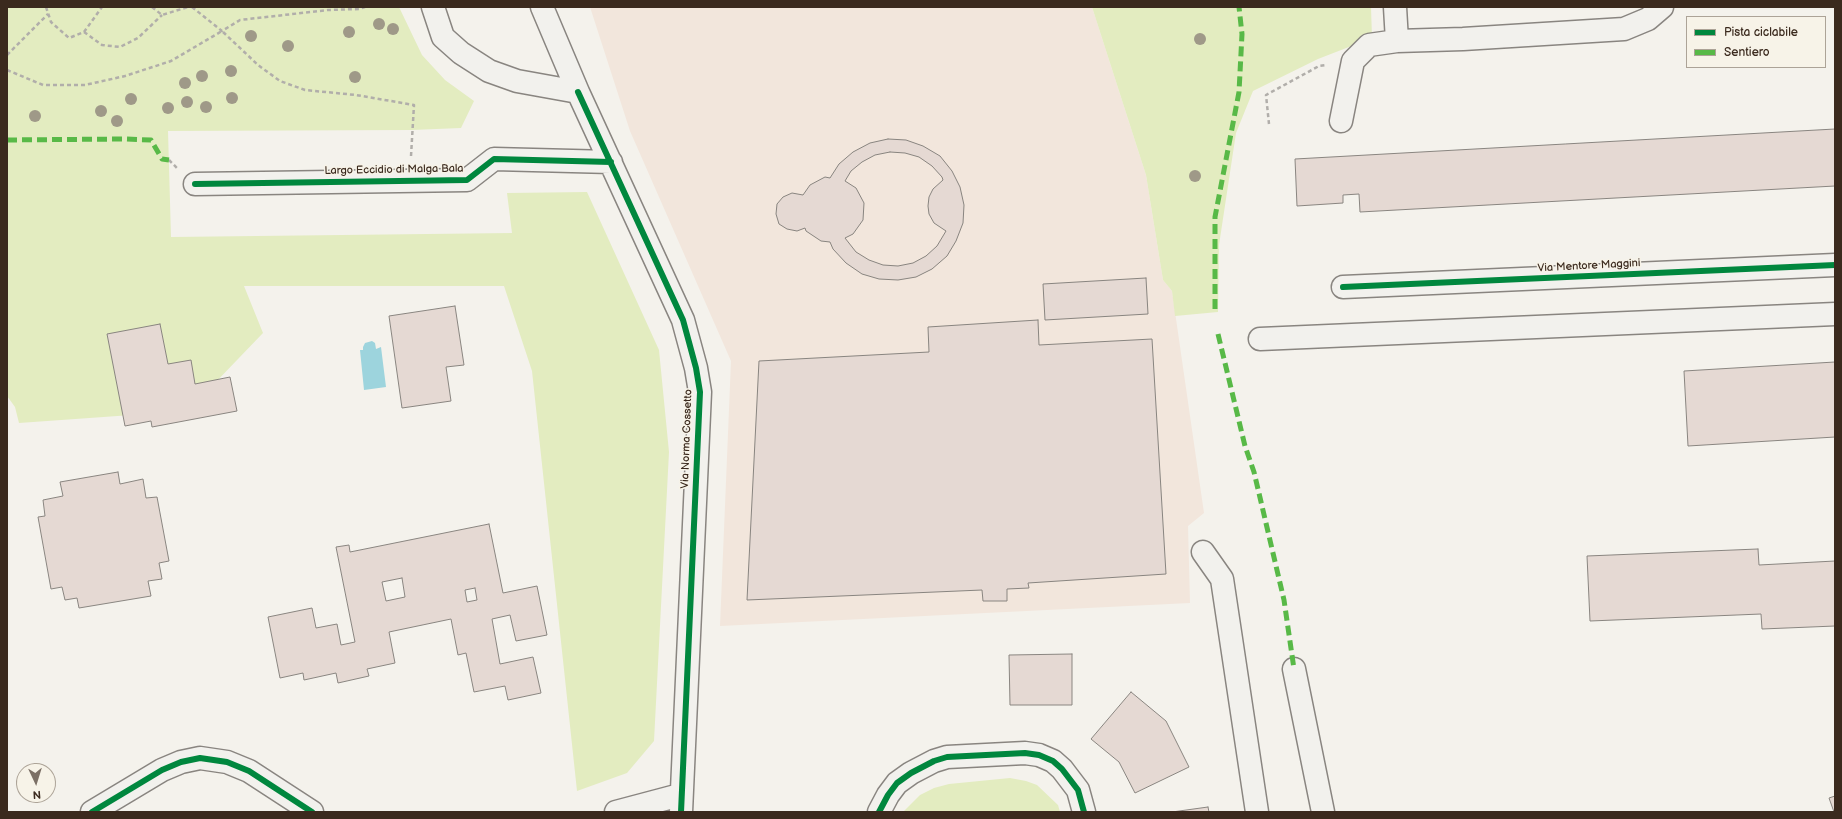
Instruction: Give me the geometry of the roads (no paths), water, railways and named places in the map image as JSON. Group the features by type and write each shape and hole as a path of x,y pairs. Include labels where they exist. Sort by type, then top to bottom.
{"street":[{"path":"433,7 443,37 461,53 489,71 517,81 578,92"},
{"name":"Via Norma Cossetto","path":"542,7 578,92 683,320 696,368 700,392 680,803"},
{"path":"1395,7 1397,41"},
{"path":"1341,121 1343,102 1353,61 1369,45 1397,41 1463,39 1624,29 1648,18 1662,7"},
{"name":"Largo Eccidio di Malga Bala","path":"195,184 467,180 494,159 611,162"},
{"name":"Via Mentore Maggini","path":"1343,287 1835,265"},
{"path":"1260,339 1835,314"},
{"path":"1203,552 1222,579 1257,812"},
{"path":"1294,669 1323,812"},
{"path":"879,812 888,795 897,783 917,769 934,761 947,757 1025,753 1039,755 1053,761 1062,769 1078,790 1084,812"},
{"path":"92,812 162,770 181,762 200,758 227,762 249,771 312,812"},
{"path":"616,812 680,803"}],"water":[{"path":"372,341 375,343 376,349 381,347 386,387 364,390 360,350 363,350 365,343"}]}
